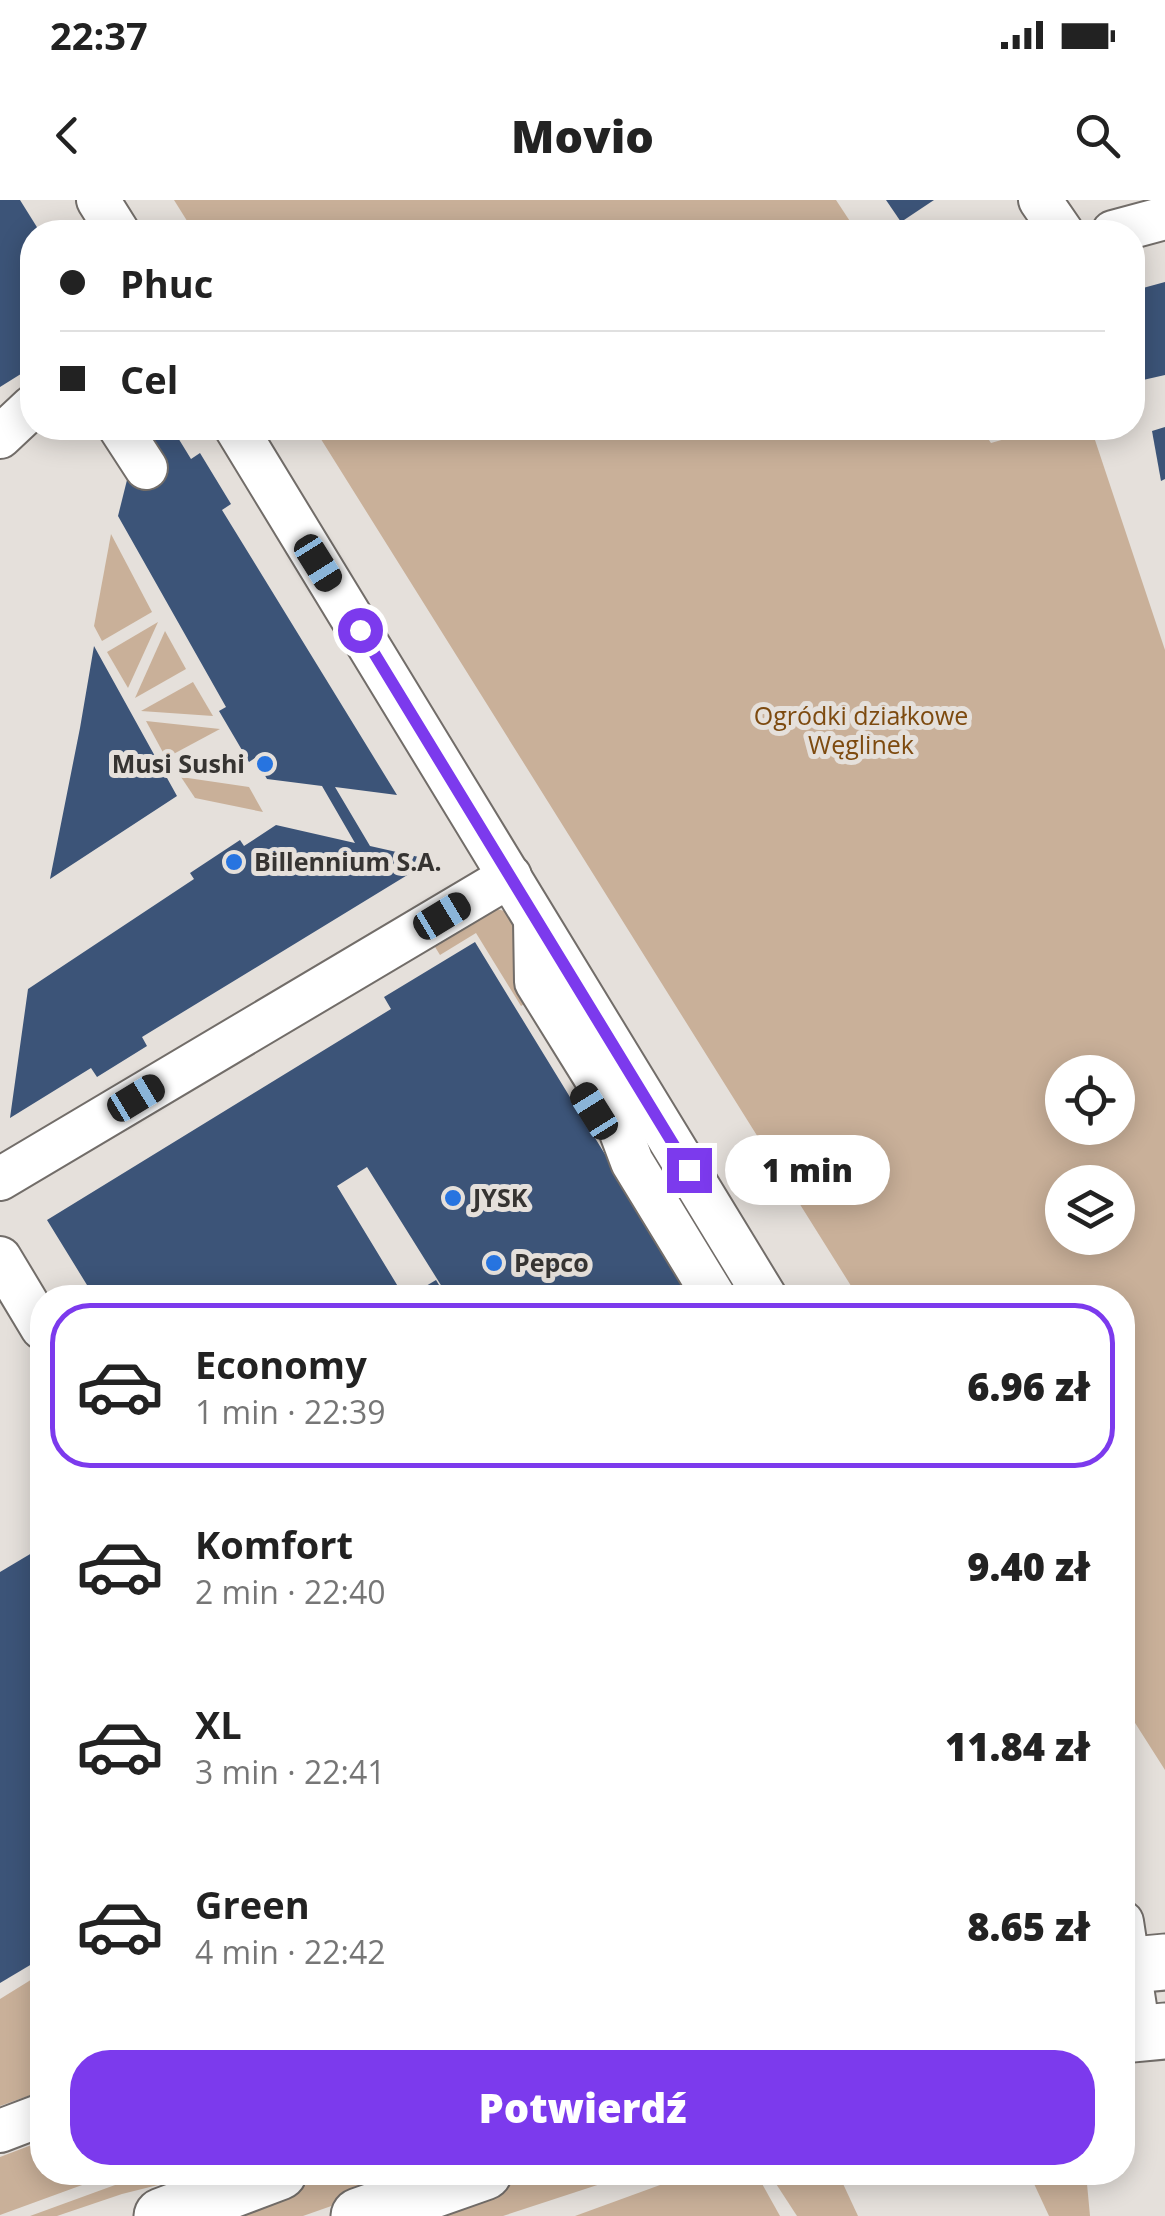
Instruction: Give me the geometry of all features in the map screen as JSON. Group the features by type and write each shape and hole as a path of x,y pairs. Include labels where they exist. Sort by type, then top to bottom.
{"main road":[{"path":"162,2216 244,2185"},
{"path":"359,2216 447,2185"}],"street":[{"path":"0,437 20,418"},
{"path":"128,440 146,468"},
{"path":"243,440 758,1285"},
{"path":"0,1179 510,876"},
{"path":"534,916 536,982 608,1098 632,1162"},
{"path":"532,1011 707,1285"},
{"path":"0,1258 30,1308"},
{"path":"1135,1954 1142,2033"},
{"path":"0,2130 30,2119"}],"green space":[{"path":"174,200 836,200 849,220 186,220"},
{"name":"Ogródki działkowe Węglinek","path":"322,440 1095,440 1165,650 1165,1770 1135,1723 1135,1285 850,1285"},
{"path":"111,534 152,612 102,641 94,626"},
{"path":"158,622 128,688 107,652"},
{"path":"165,631 186,669 135,698"},
{"path":"193,682 213,716 141,711"},
{"path":"146,721 220,729 166,758"},
{"path":"181,777 249,787 263,812 195,798"},
{"path":"493,908 508,912 513,919 536,997 521,1006 476,933 440,955 432,942"},
{"path":"30,1980 30,2095 0,2106 0,1999"},
{"path":"30,2146 30,2185 82,2185 0,2215 0,2157"},
{"path":"115,2185 158,2185 57,2216 30,2216"},
{"path":"306,2185 391,2185 303,2216 222,2216"},
{"path":"510,2185 597,2185 503,2216 417,2216"},
{"path":"660,2185 763,2185 780,2216 575,2216"},
{"path":"777,2185 844,2185 858,2216 797,2216"},
{"path":"1035,2185 1087,2185 1090,2216 1049,2216"}],"building":[{"path":"0,200 20,200 32,220 20,220 20,374 0,387"},
{"path":"886,200 934,200 904,220 900,220"},
{"path":"1165,282 1165,375 1145,380 1145,287"},
{"path":"1165,427 1165,479 1161,481 1152,431"},
{"path":"137,440 179,440 191,459 200,453 231,504 222,510 397,795 335,787 370,846 432,860 142,1037 147,1046 97,1077 91,1068 10,1118 28,989 194,879 190,873 240,840 244,846 276,825 355,843 322,786 267,779 255,758 249,762 219,711 226,707 118,516"},
{"path":"94,646 177,796 50,879 80,728"},
{"path":"475,942 685,1285 441,1285 367,1167 337,1186 397,1285 87,1285 47,1220 391,1009 384,997"},
{"path":"30,1554 30,1965 0,1983 0,1572"}],"place":[{"name":"Musi Sushi","path":"265,764"},
{"name":"Billennium S.A.","path":"234,862"},
{"name":"JYSK","path":"453,1198"},
{"name":"Pepco","path":"494,1263"}],"route":[{"path":"360,630 689,1170"}]}
